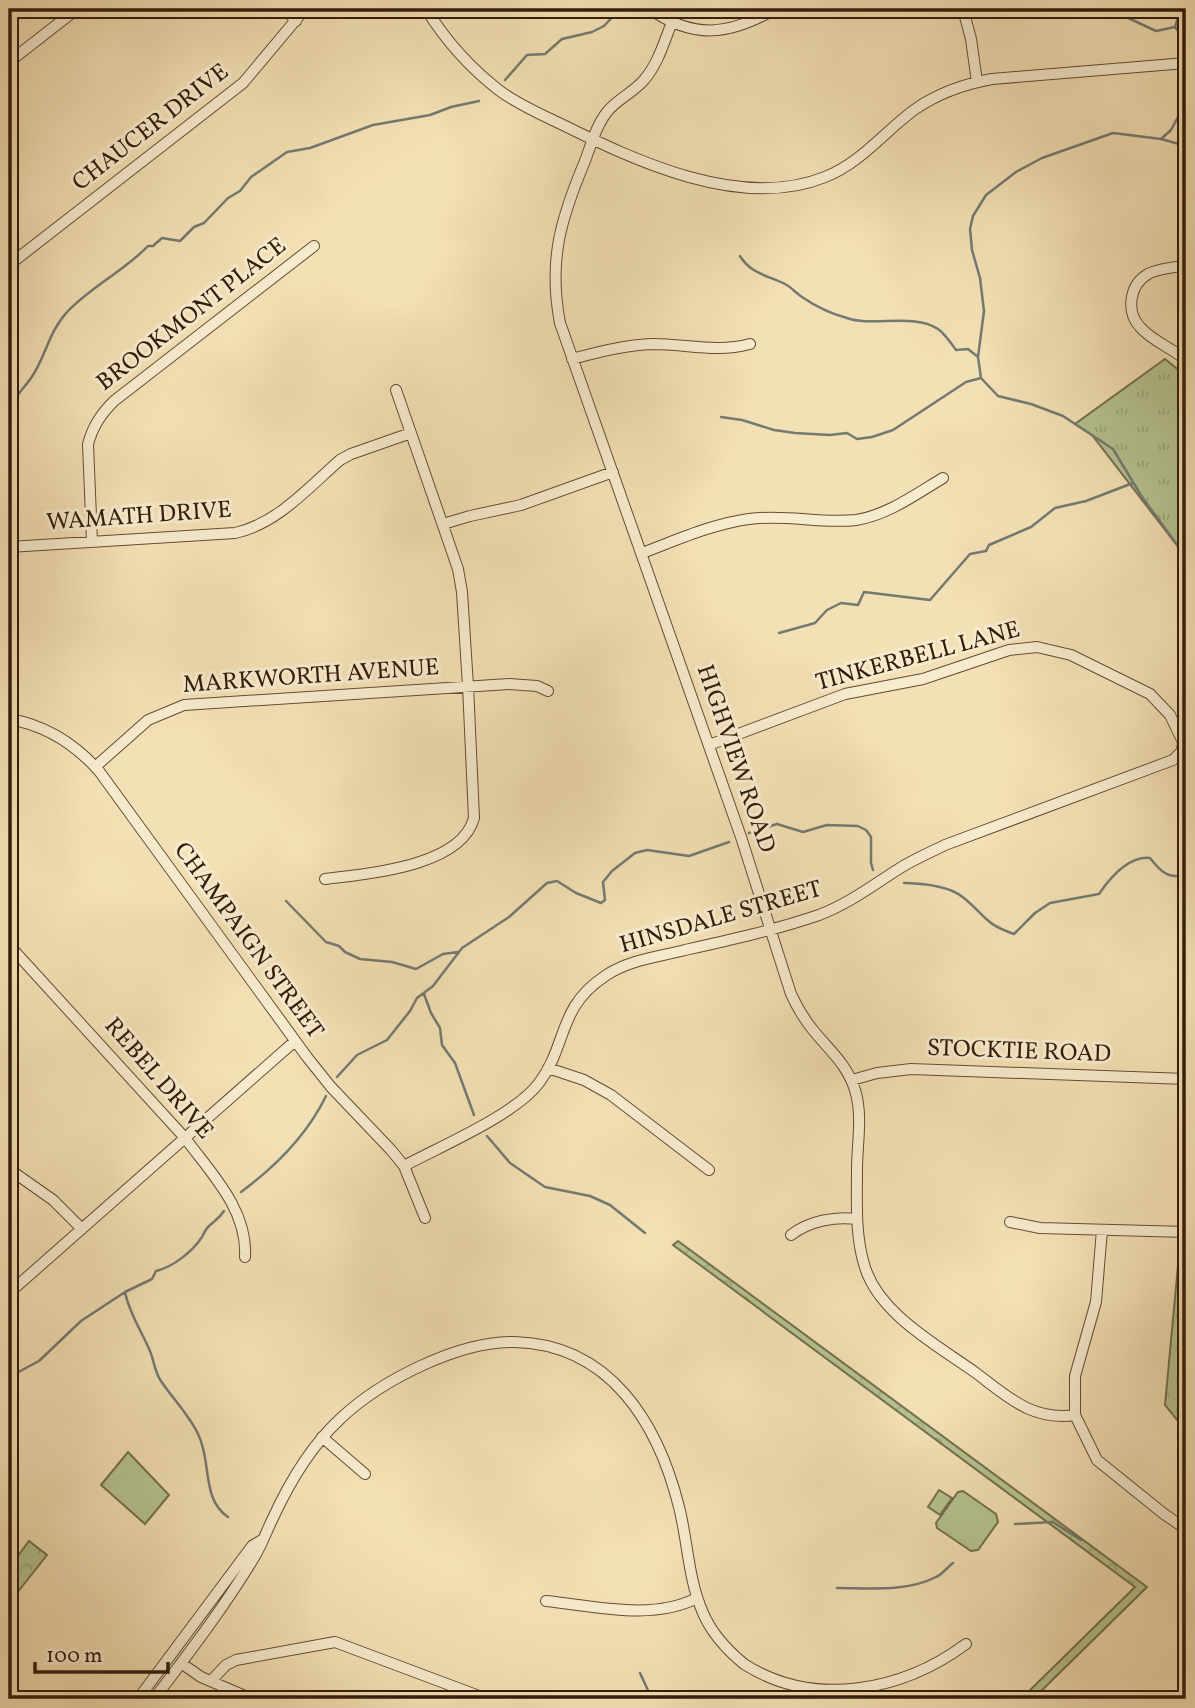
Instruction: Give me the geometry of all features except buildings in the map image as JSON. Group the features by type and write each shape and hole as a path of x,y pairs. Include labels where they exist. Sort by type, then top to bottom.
{"street":[{"path":"9,62 77,9"},
{"path":"285,9 296,20"},
{"name":"CHAUCER DRIVE","path":"9,265 234,91 257,70 305,9"},
{"path":"426,9 454,48 488,82 522,105 643,161 706,180 769,189 793,187 844,167 907,116 932,98 952,89 977,82 1186,63"},
{"path":"650,9 672,22 695,30 718,31 748,24 775,9"},
{"path":"962,9 971,39 977,82"},
{"name":"HIGHVIEW ROAD","path":"672,22 652,69 635,89 610,108 601,121 564,212 555,257 557,303 572,359 642,552 799,1010 841,1060 852,1080 859,1106 860,1123 857,1149 857,1219 867,1273 879,1295 898,1316 1021,1406 1045,1416 1075,1415"},
{"name":"BROOKMONT PLACE","path":"92,542 87,457 92,431 104,410 314,246"},
{"path":"1186,265 1149,274 1138,284 1131,303 1140,327 1186,360"},
{"path":"572,359 638,345 716,349 750,344"},
{"path":"325,879 373,873 410,864 460,843 473,823 462,592 455,558 396,390"},
{"name":"WAMATH DRIVE","path":"9,547 250,530 268,521 340,460 411,433"},
{"path":"443,524 521,505 613,472"},
{"path":"642,552 700,531 749,519 865,518 897,505 943,478"},
{"name":"TINKERBELL LANE","path":"709,745 845,694 923,679 1009,650 1037,647 1070,654 1150,694 1170,715 1183,742 1184,752"},
{"name":"MARKWORTH AVENUE","path":"95,767 148,720 184,705 468,686 528,684 548,691"},
{"name":"CHAMPAIGN STREET","path":"9,719 34,725 60,737 95,767 295,1041 331,1087 404,1166 425,1218"},
{"name":"HINSDALE STREET","path":"404,1166 520,1103 532,1092 548,1068 574,1006 584,993 607,975 635,962 771,930 822,914 846,903 906,864 945,845 1173,760 1184,752"},
{"name":"REBEL DRIVE","path":"9,945 185,1138 235,1208 244,1236 245,1257"},
{"path":"9,1293 295,1041"},
{"path":"548,1068 584,1080 611,1095 709,1170"},
{"name":"STOCKTIE ROAD","path":"852,1080 877,1073 911,1069 1186,1079"},
{"path":"9,1169 53,1200 82,1229"},
{"path":"792,1235 806,1225 824,1220 857,1219"},
{"path":"1010,1222 1040,1228 1186,1232"},
{"path":"1102,1230 1096,1302 1075,1376 1075,1415 1097,1460 1186,1529"},
{"path":"154,1699 256,1555 295,1475 322,1437 351,1409 382,1388 426,1365 470,1347 500,1342 522,1342 576,1355 619,1387 648,1424 679,1506 697,1598 709,1626 730,1653 769,1682 794,1691 838,1696 872,1690 931,1667 966,1644"},
{"path":"322,1437 365,1474"},
{"path":"138,1699 252,1546 263,1539"},
{"path":"546,1601 652,1610 681,1605 697,1598"},
{"path":"211,1681 226,1665 236,1660 287,1653 335,1642 487,1699"},
{"path":"181,1663 201,1678 252,1699"}],"green space":[{"path":"1165,359 1186,376 1186,557 1092,435 1075,424"},
{"path":"678,1241 1147,1587 1033,1699 1021,1699 1135,1587 673,1245"},
{"path":"1180,1244 1186,1244 1186,1431 1165,1405"},
{"path":"128,1452 169,1495 145,1524 101,1485"},
{"path":"939,1490 952,1498 940,1515 928,1507"},
{"path":"963,1491 996,1514 998,1522 978,1550 971,1551 937,1528 936,1523 958,1492"},
{"path":"29,1541 47,1555 9,1603 9,1568"}],"waterway":[{"path":"505,80 527,55 545,54 562,39 592,32 604,26 620,9"},
{"path":"1094,9 1126,17 1156,31 1175,27"},
{"path":"1175,27 1181,9"},
{"path":"1175,27 1186,41"},
{"path":"9,408 36,370 61,319 77,302 148,246 153,246 162,238 180,241 194,227 204,223 228,198 240,191 251,177 287,152 310,148 373,125 430,115 479,101"},
{"path":"1161,139 1171,130 1186,102"},
{"path":"1186,146 1161,139 1113,133 1042,158 1016,172 986,195 973,216 970,229 984,311 978,357 981,378 998,396 1063,416 1113,449 1142,497 1186,557"},
{"path":"740,256 754,270 785,284 830,312 857,320 929,324 941,331 956,350 968,349 978,357"},
{"path":"721,417 795,433 847,433 857,439 872,437 893,430 966,382 981,378"},
{"path":"779,633 815,623 827,610 841,603 858,605 864,592 930,600 970,554 986,551 989,545 1031,527 1055,508 1086,501 1133,483"},
{"path":"749,833 777,824 803,832 827,825 858,826 866,830 871,837 873,870"},
{"path":"337,1077 357,1055 387,1040 417,998 433,986 462,948 509,917 547,883 557,881 576,893 601,903 605,900 603,882 612,871 635,853 647,850 689,856 729,842"},
{"path":"904,883 951,890 964,898 991,923 1014,934 1035,913 1050,903 1099,894 1114,875 1128,864 1142,858 1150,858 1165,873 1186,875"},
{"path":"286,901 326,942 339,946 360,959 392,962 416,969 443,954 458,952"},
{"path":"424,994 440,1028 442,1045 455,1063 474,1115"},
{"path":"241,1192 266,1172 300,1137 326,1096"},
{"path":"487,1136 510,1163 545,1187 590,1196 610,1205 645,1233"},
{"path":"9,1377 39,1361 81,1321 125,1292 152,1279 156,1271 182,1258 224,1211"},
{"path":"1181,1263 1186,1279"},
{"path":"125,1292 159,1378 198,1434 205,1456 210,1490 214,1500 228,1517"},
{"path":"1015,1524 1053,1522 1081,1540"},
{"path":"837,1588 913,1585 938,1576 953,1563"},
{"path":"640,1673 652,1699"}]}
